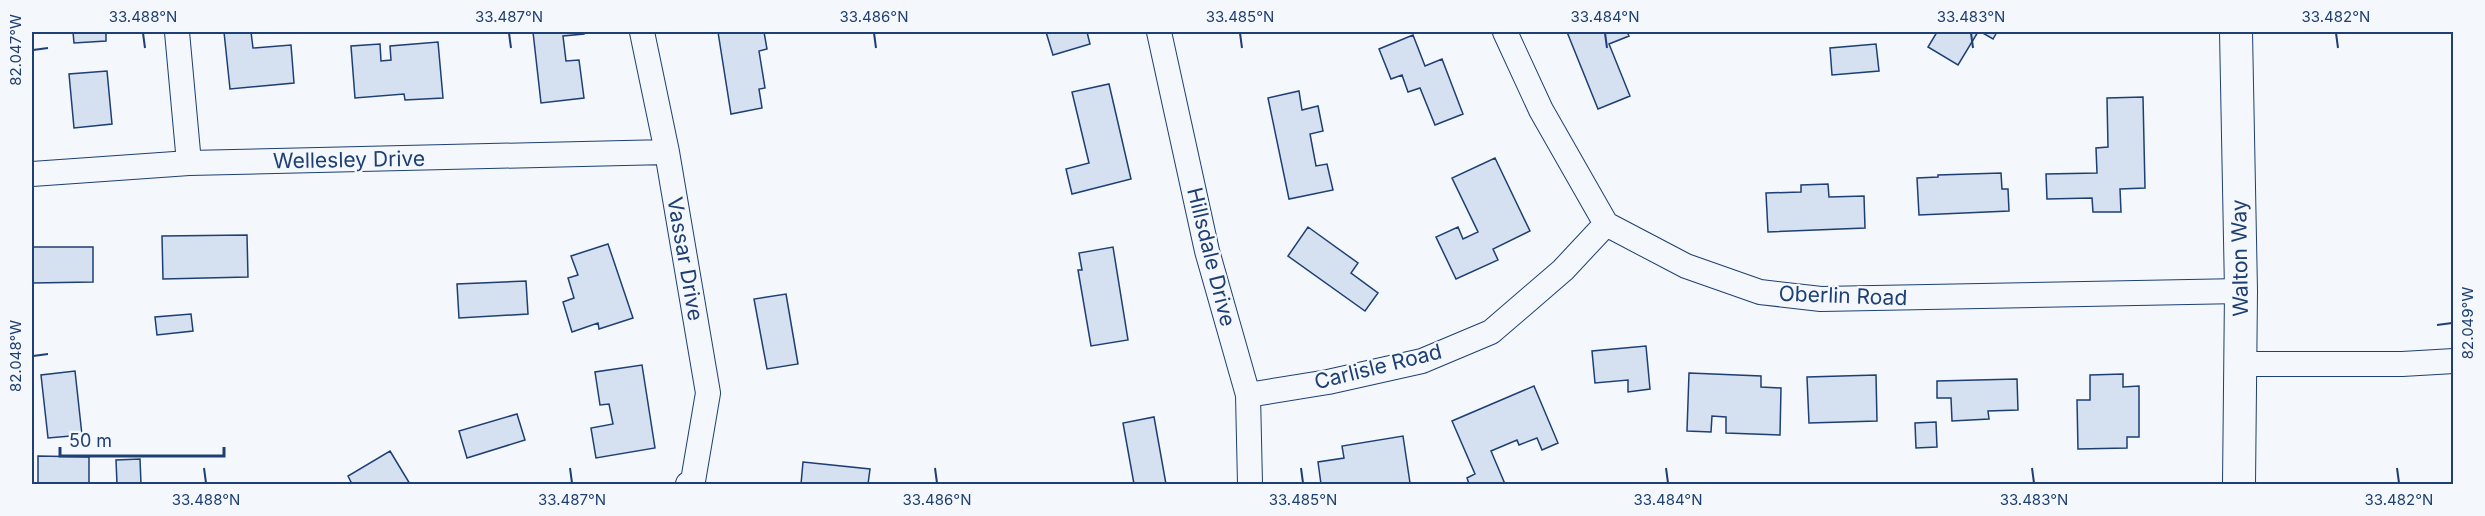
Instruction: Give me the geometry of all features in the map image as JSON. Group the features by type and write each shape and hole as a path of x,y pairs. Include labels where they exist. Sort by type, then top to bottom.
{"main road":[{"name":"Walton Way","path":"2236,32 2241,291 2239,484"}],"street":[{"path":"177,32 189,163"},
{"name":"Vassar Drive","path":"642,32 667,152 708,393 693,481 688,484"},
{"name":"Hillsdale Drive","path":"1159,32 1207,251 1248,395 1251,484"},
{"path":"1505,32 1540,110 1606,224"},
{"name":"Wellesley Drive","path":"32,174 189,163 667,152"},
{"name":"Carlisle Road","path":"1248,395 1328,382 1422,361 1491,332 1563,270 1606,224"},
{"name":"Oberlin Road","path":"1606,224 1686,266 1760,292 1821,299 2241,291"},
{"path":"2240,364 2402,364 2454,361"}],"building":[{"path":"73,32 106,32 106,41 74,43"},
{"path":"224,32 251,32 253,48 291,45 294,83 230,89"},
{"path":"533,32 584,32 584,34 563,36 566,61 579,60 584,98 541,103"},
{"path":"718,32 764,32 767,49 759,51 765,88 759,89 762,108 731,114"},
{"path":"1046,32 1087,32 1090,44 1053,55"},
{"path":"1567,32 1627,32 1629,36 1609,44 1630,96 1598,109"},
{"path":"1937,32 1978,32 1958,65 1928,47"},
{"path":"1981,32 1997,32 1993,39"},
{"path":"1413,35 1425,66 1442,59 1463,114 1435,125 1420,88 1408,92 1402,75 1391,79 1379,49"},
{"path":"438,42 443,98 405,100 404,94 355,98 351,46 380,44 381,61 391,60 390,46"},
{"path":"1876,44 1879,71 1832,75 1830,48"},
{"path":"107,71 112,124 74,128 69,74"},
{"path":"1109,84 1131,179 1072,194 1066,169 1089,163 1072,92"},
{"path":"1299,91 1302,110 1318,106 1323,131 1310,134 1316,166 1327,164 1333,190 1289,199 1268,98"},
{"path":"2143,97 2145,188 2120,189 2121,212 2093,212 2092,198 2047,199 2046,174 2097,173 2096,148 2108,147 2107,98"},
{"path":"1495,158 1530,231 1493,249 1498,260 1456,279 1436,237 1458,227 1463,239 1478,232 1452,178"},
{"path":"2001,173 2002,189 2008,189 2009,211 1919,215 1917,178"},
{"path":"1828,184 1829,197 1864,196 1865,228 1768,232 1766,193 1801,192 1801,185"},
{"path":"1308,227 1358,263 1351,273 1378,293 1365,311 1288,256"},
{"path":"247,235 248,277 163,279 162,236"},
{"path":"608,244 633,318 599,329 598,323 572,332 563,302 574,298 568,278 578,275 571,256"},
{"path":"32,247 93,247 93,282 32,283"},
{"path":"1113,247 1128,340 1091,346 1078,270 1082,270 1079,253"},
{"path":"526,281 528,314 459,318 457,284"},
{"path":"786,294 798,364 767,369 754,299"},
{"path":"191,314 193,331 157,335 155,317"},
{"path":"1646,346 1650,389 1628,392 1628,380 1595,383 1592,351"},
{"path":"642,365 655,448 596,458 591,428 613,424 609,404 600,405 595,372"},
{"path":"75,371 82,435 48,438 41,375"},
{"path":"1689,373 1761,376 1761,387 1781,388 1780,435 1726,433 1726,417 1712,416 1711,432 1687,431"},
{"path":"2123,374 2123,387 2139,386 2139,437 2127,437 2127,448 2078,449 2077,400 2090,400 2090,375"},
{"path":"1876,375 1877,421 1809,423 1807,377"},
{"path":"2017,379 2018,410 1988,411 1989,419 1952,421 1951,398 1937,398 1937,381"},
{"path":"1534,386 1558,443 1542,450 1537,438 1519,445 1517,440 1491,451 1505,484 1469,484 1467,478 1475,474 1452,421"},
{"path":"517,414 525,440 467,458 459,431"},
{"path":"1154,417 1166,484 1134,484 1123,423"},
{"path":"1936,422 1937,447 1916,448 1915,423"},
{"path":"1403,436 1410,483 1321,484 1318,462 1344,458 1342,446"},
{"path":"390,451 410,484 352,484 348,476"},
{"path":"38,456 89,457 89,484 38,484"},
{"path":"140,459 141,484 117,484 116,460"},
{"path":"803,462 870,469 868,484 801,484"}]}
